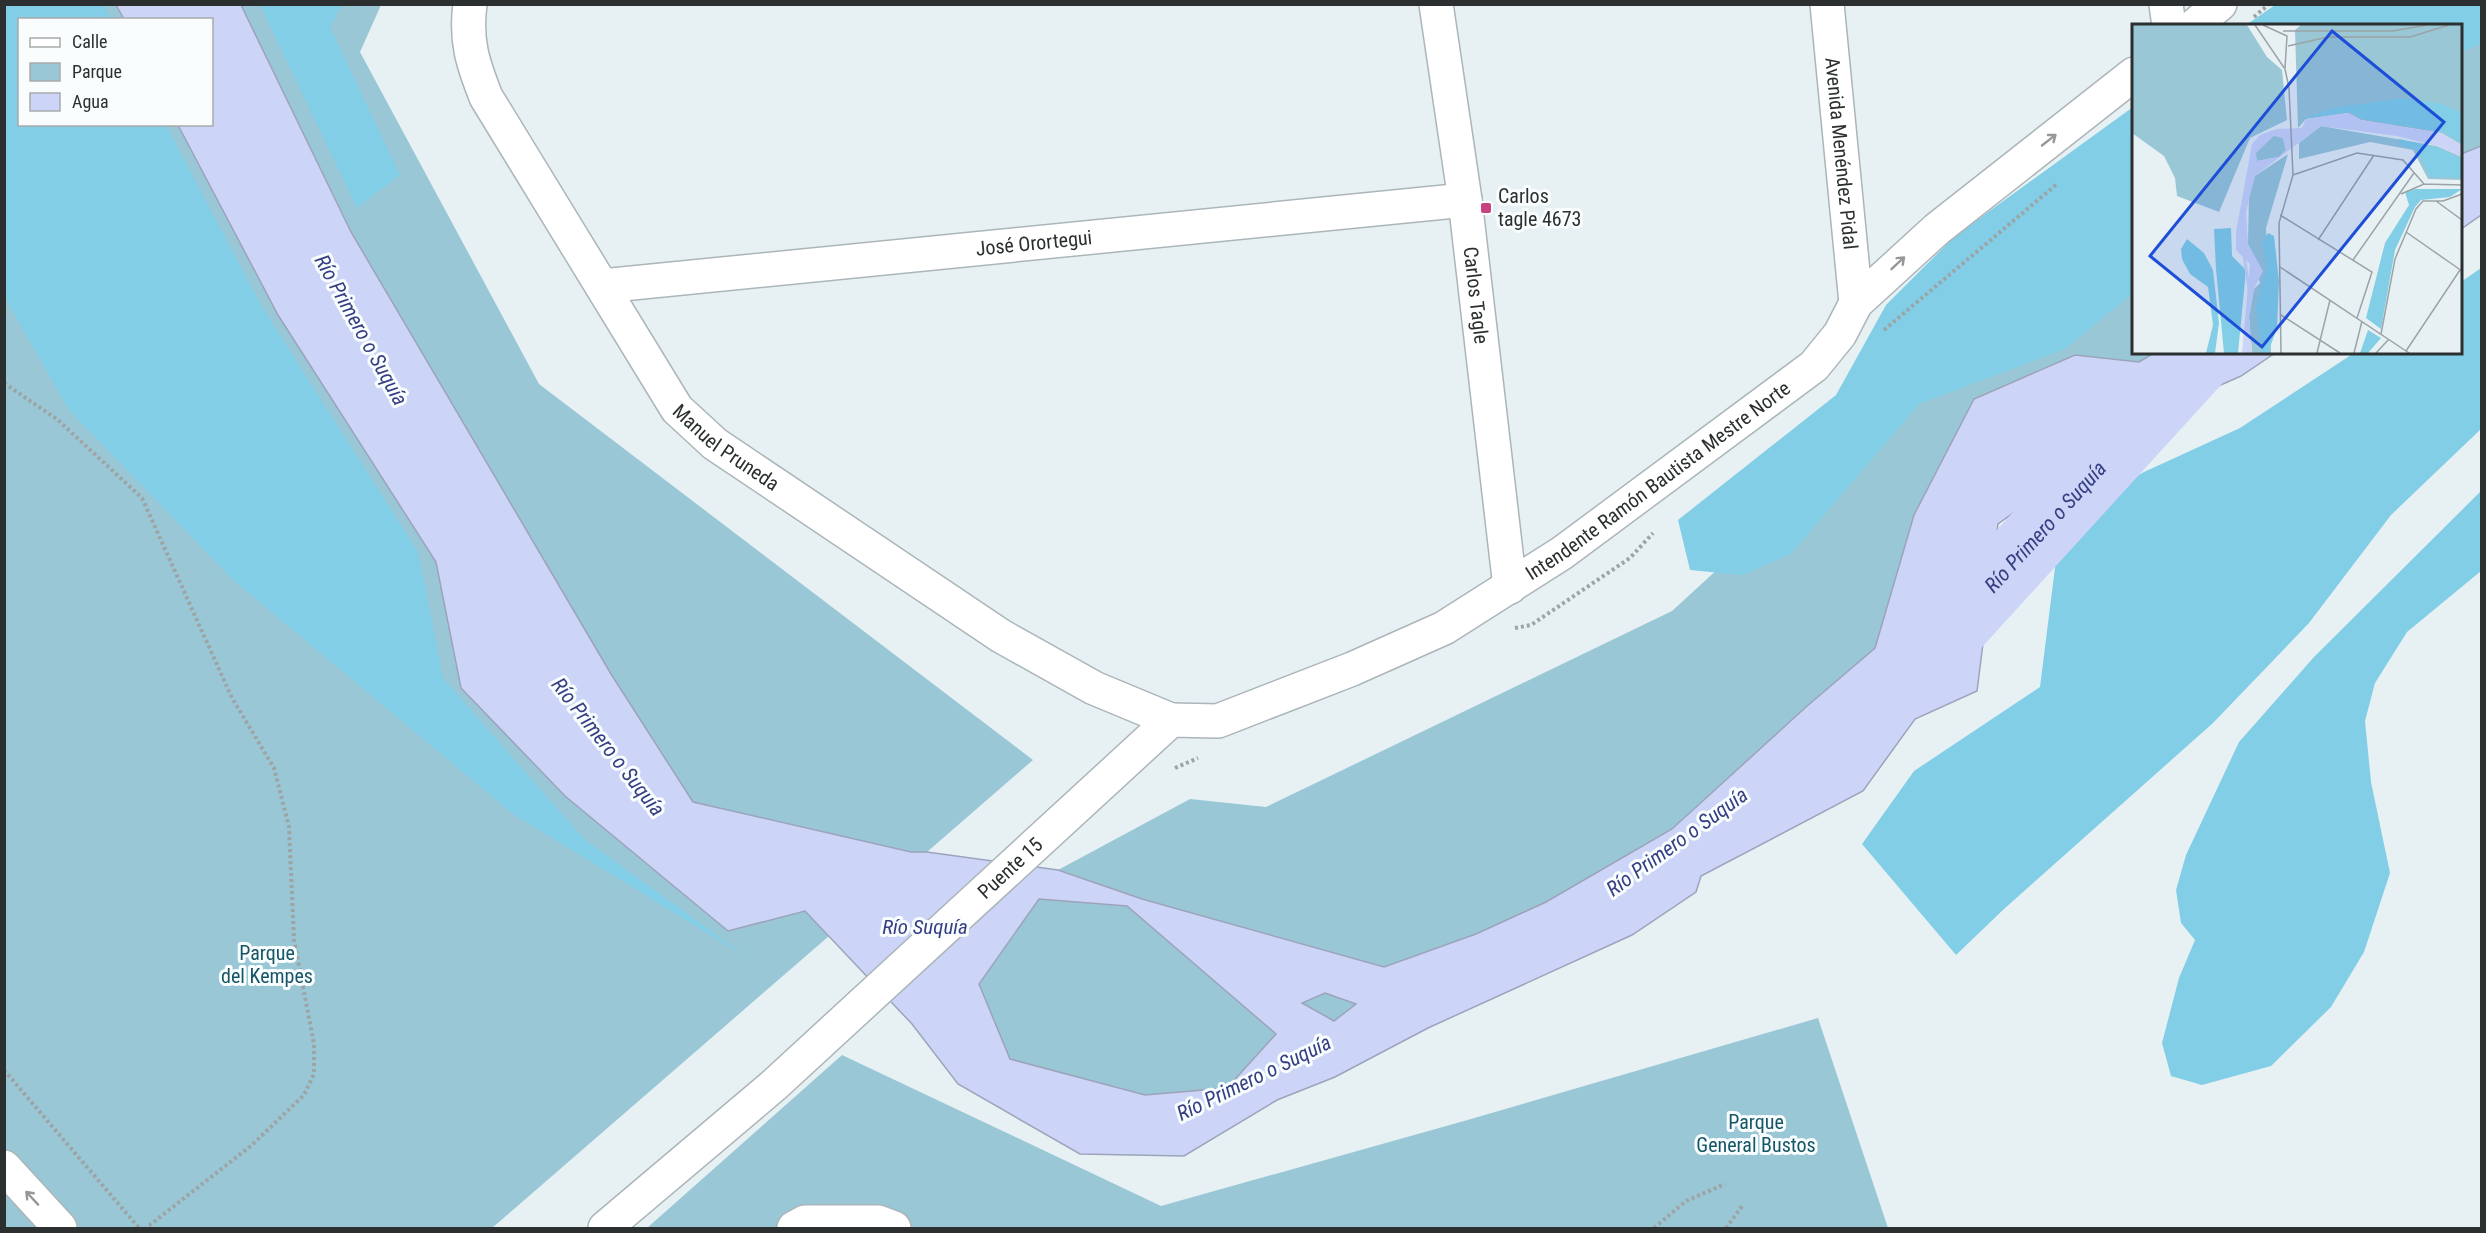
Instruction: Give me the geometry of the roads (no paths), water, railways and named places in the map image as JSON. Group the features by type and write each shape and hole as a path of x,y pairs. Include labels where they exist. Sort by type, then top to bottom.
{"street":[{"name":"Manuel Pruneda","path":"470,4 467,28 474,64 486,97 677,408 715,444 1001,636 1094,688 1171,720"},
{"name":"Carlos Tagle","path":"1436,4 1465,200 1510,587"},
{"name":"Avenida Menéndez Pidal","path":"1827,4 1856,303"},
{"path":"2166,4 2169,24"},
{"path":"2196,24 2220,4"},
{"name":"Intendente Ramón Bautista Mestre Norte","path":"1171,720 1218,721 1352,669 1444,628 1562,553 1814,366 1840,334 1856,303 1937,229 2132,75"},
{"name":"José Orortegui","path":"602,286 1465,200"},
{"name":"Puente 15","path":"605,1228 773,1086 1171,720"},
{"path":"4,1167 60,1228"},
{"path":"794,1228 805,1222 878,1222 894,1228"}],"water":[{"name":"Río Suquía","path":"116,5 241,5 351,232 611,674 693,802 911,852 927,852 1058,870 1142,899 1384,967 1476,934 1546,902 1672,829 1806,707 1875,648 1914,515 1974,399 2075,355 2139,362 2152,354 2274,354 2241,376 2144,419 1998,524 1977,691 1915,719 1863,791 1701,876 1696,892 1632,935 1428,1028 1335,1077 1277,1100 1184,1156 1080,1154 958,1084 912,1024 805,911 728,931 565,796 461,688 436,562 278,315 179,126 213,126 213,18 123,18","holes":["1039,899 1127,906 1276,1034 1227,1088 1145,1095 1010,1059 979,984","1325,993 1356,1004 1334,1021 1302,1003"]},
{"path":"2481,146 2481,215 2462,228 2462,154"}],"waterway":[{"name":"Río Primero o Suquía","path":"1927,657 2203,354"}],"place":[{"name":"Carlos tagle 4673","path":"1486,208"}],"park label":[{"name":"Parque del Kempes","path":"267,964"},
{"name":"Parque General Bustos","path":"1756,1134"}]}
